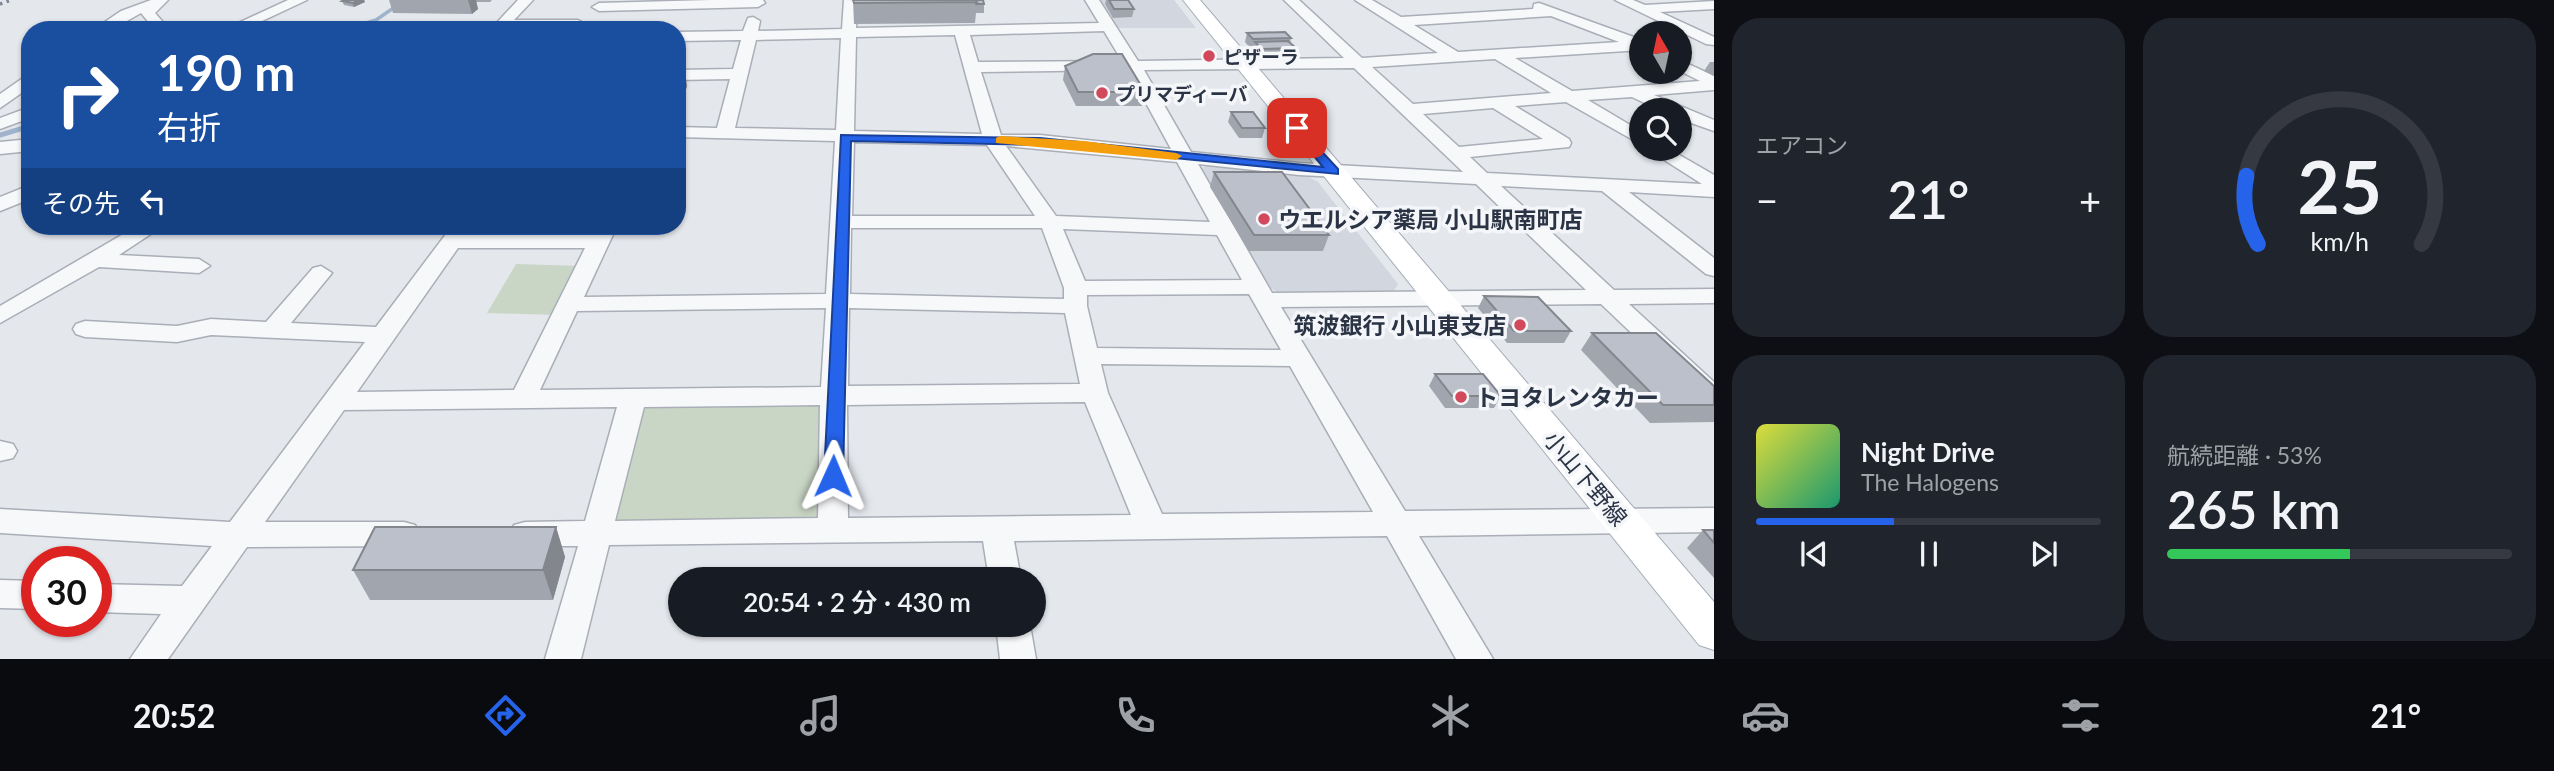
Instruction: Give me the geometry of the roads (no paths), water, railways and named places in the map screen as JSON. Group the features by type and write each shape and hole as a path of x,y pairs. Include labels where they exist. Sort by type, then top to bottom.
{"main road":[{"name":"小山下野線","path":"1191,0 1714,632"}],"street":[{"path":"250,21 296,0"},
{"path":"506,21 526,0"},
{"path":"1092,0 1133,65 1261,294 1475,659"},
{"path":"1291,0 1713,396"},
{"path":"1362,0 1455,57"},
{"path":"1518,0 1629,40"},
{"path":"1622,0 1712,41"},
{"path":"582,21 601,3 758,1 724,133"},
{"path":"833,529 834,397 840,301 850,1 900,1"},
{"path":"114,21 126,13 157,2"},
{"path":"155,21 148,14 157,2"},
{"path":"1642,9 1714,5"},
{"path":"1398,22 1554,12"},
{"path":"686,37 1108,27"},
{"path":"961,29 993,140 1051,222 1076,297 1095,393 1151,525"},
{"path":"1692,42 1712,41"},
{"path":"972,67 1357,63 1629,46"},
{"path":"1499,55 1629,132"},
{"path":"1692,72 1714,84"},
{"path":"686,75 739,75"},
{"path":"1408,110 1714,84"},
{"path":"0,103 21,86"},
{"path":"1635,92 1647,98"},
{"path":"1454,153 1562,143 1497,103"},
{"path":"0,124 21,116"},
{"path":"1692,118 1714,126"},
{"path":"686,132 1084,145 1333,172 1714,191"},
{"path":"0,148 21,146"},
{"path":"1676,161 1714,183"},
{"path":"1608,186 1714,269"},
{"path":"0,205 21,195"},
{"path":"842,222 1051,222 1225,229"},
{"path":"0,316 137,235"},
{"path":"148,659 456,235"},
{"path":"522,400 603,235"},
{"path":"94,260 199,266"},
{"path":"272,330 321,273"},
{"path":"569,304 1261,294 1438,299 1714,296"},
{"path":"85,329 177,334 211,327 383,335"},
{"path":"1087,356 1298,358"},
{"path":"335,401 1095,393"},
{"path":"563,659 633,398"},
{"path":"499,534 996,526 1714,520"},
{"path":"0,521 238,535 430,534"},
{"path":"996,526 1003,567"},
{"path":"0,594 21,595"},
{"path":"112,598 190,601"},
{"path":"1015,637 1018,659"}],"waterway":[{"path":"373,21 405,0"},
{"path":"0,135 21,129"}],"railway":[{"path":"0,4 11,0"}],"place":[{"name":"ピザーラ","path":"1209,56"},
{"name":"プリマディーバ","path":"1102,93"},
{"name":"ウエルシア薬局 小山駅南町店","path":"1264,219"},
{"name":"筑波銀行 小山東支店","path":"1520,325"},
{"name":"トヨタレンタカー","path":"1461,397"}]}
